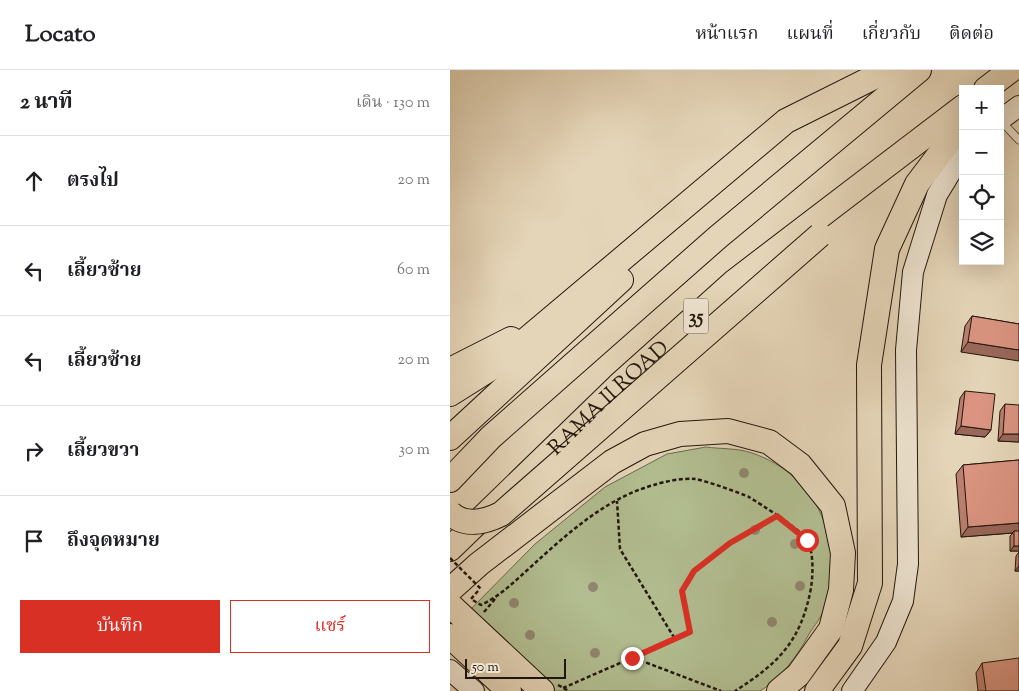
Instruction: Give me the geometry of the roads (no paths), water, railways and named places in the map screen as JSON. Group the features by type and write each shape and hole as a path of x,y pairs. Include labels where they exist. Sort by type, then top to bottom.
{"highway":[{"path":"450,394 496,365 786,121 888,70"},
{"name":"35","path":"450,480 491,437 718,237 919,70"},
{"path":"991,85 1011,70"},
{"path":"1003,85 1019,71"},
{"path":"450,438 658,245 793,134 861,82"},
{"name":"RAMA II ROAD","path":"450,549 619,385 735,281 959,110"},
{"path":"817,691 850,646 870,582 870,365 887,249 916,184 959,128"},
{"path":"450,513 463,521 471,522 486,522 501,514 827,229 850,193"},
{"path":"450,370 552,318"},
{"path":"450,428 514,364 552,318"},
{"path":"450,590 479,564 612,462 645,444 680,434 728,431 769,442 800,465 833,506 842,554 841,590 831,629 798,675 778,691"},
{"path":"450,605 509,660 552,689"},
{"path":"450,636 509,691"}],"main road":[{"path":"1004,117 1019,106"},
{"path":"852,691 886,642 903,601 908,564 906,350 913,272 937,195 959,159"},
{"path":"450,670 474,691"}],"lane":[{"path":"1004,124 1019,140"}]}
